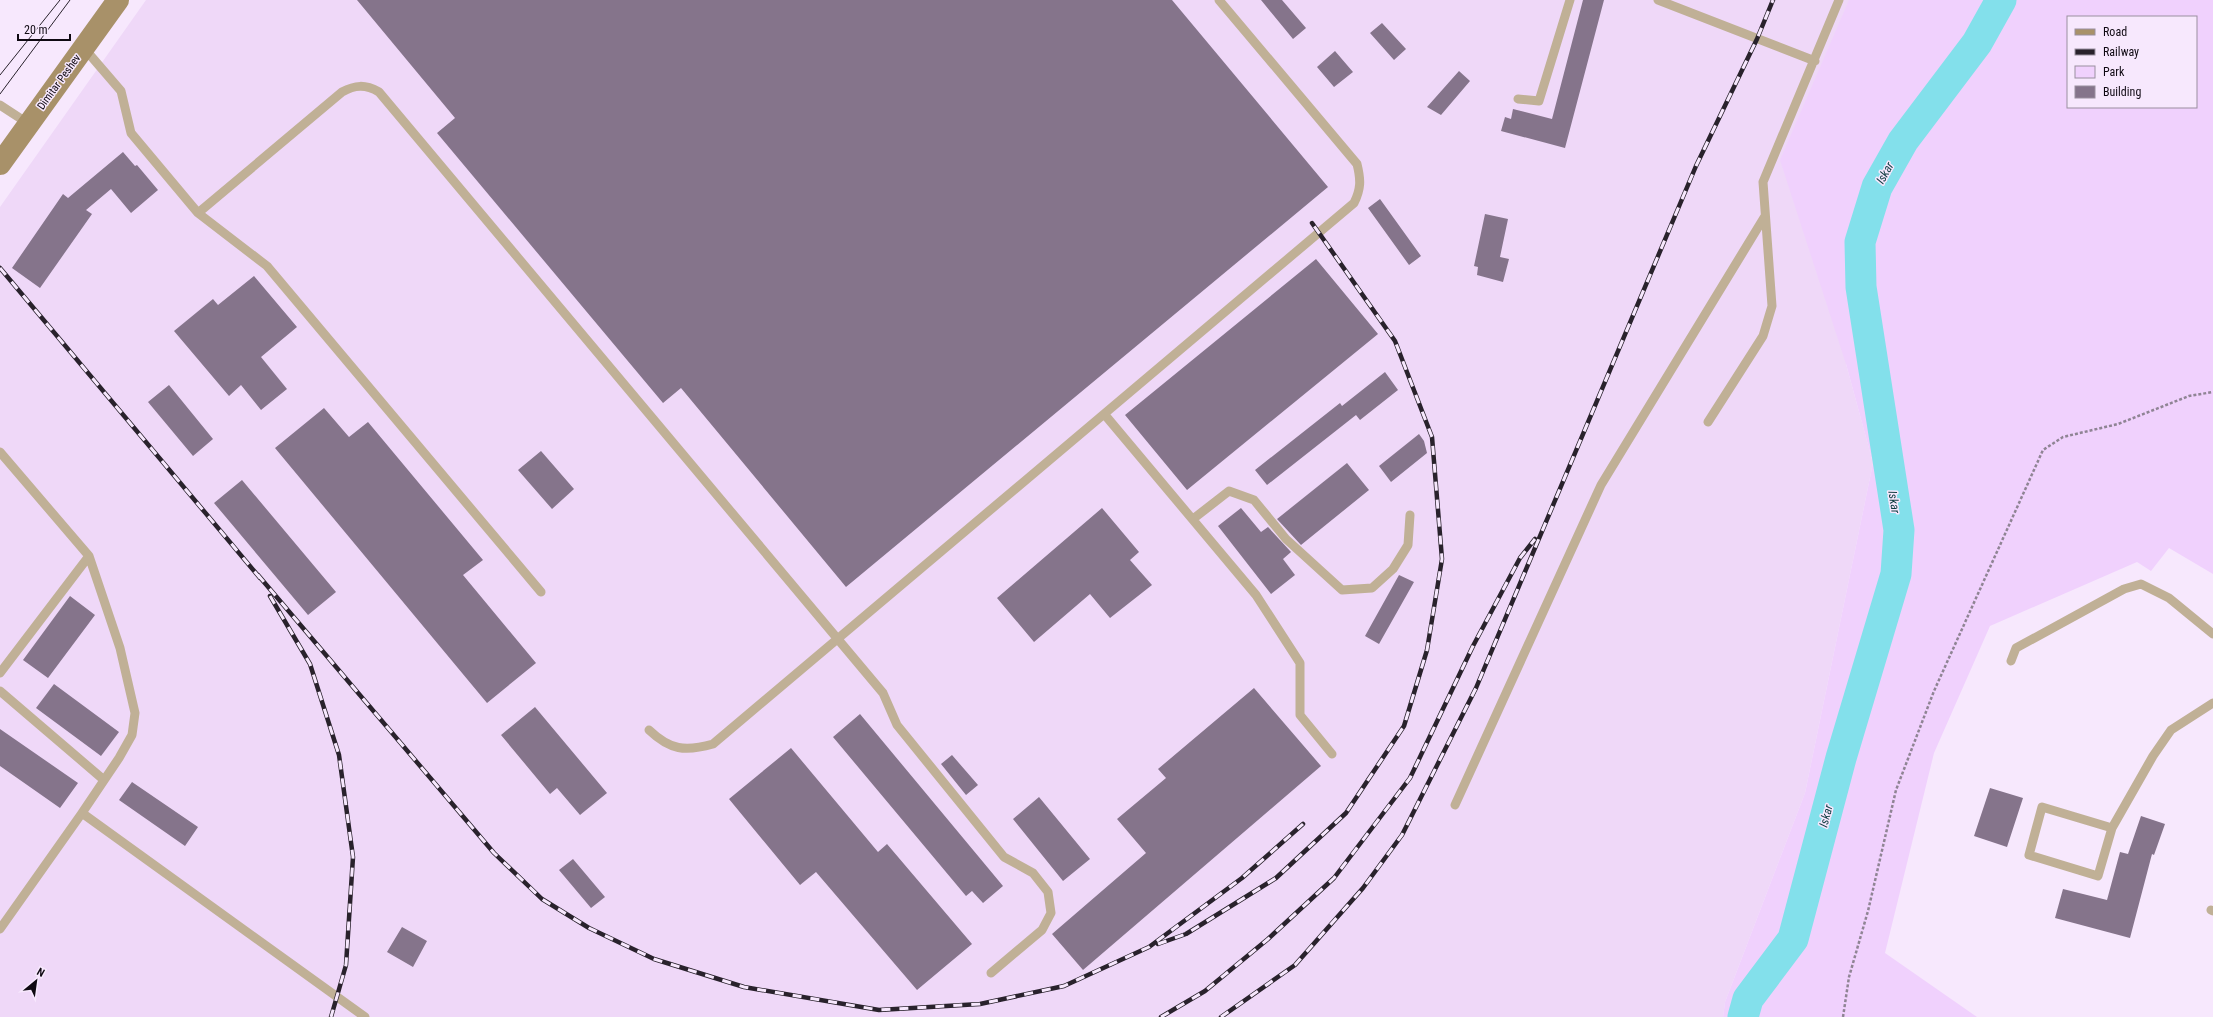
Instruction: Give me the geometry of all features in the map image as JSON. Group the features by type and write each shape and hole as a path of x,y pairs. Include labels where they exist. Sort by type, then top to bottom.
{"main road":[{"name":"Dimitar Peshev","path":"0,164 118,0"}],"lane":[{"path":"649,730 662,742 678,748 696,749 713,744 1345,213 1354,203 1360,191 1359,171 1357,164 1350,153 1219,0"},
{"path":"1518,99 1539,101 1570,0"},
{"path":"1658,0 1815,61"},
{"path":"1708,422 1763,336 1772,306 1763,182 1815,61 1839,0"},
{"path":"84,47 120,91 131,133 198,213 267,266 541,592"},
{"path":"198,213 342,92 350,87 360,85 370,87 379,92 883,693 897,725 1004,857 1033,873 1048,892 1051,913 1042,930 991,973"},
{"path":"0,105 29,124"},
{"path":"1455,805 1600,485 1765,216"},
{"path":"1105,415 1256,595 1300,663 1300,715 1332,754"},
{"path":"0,452 88,556 120,648 135,713 132,735 104,780 0,929"},
{"path":"1193,519 1229,491 1254,500 1286,540 1342,590 1372,588 1393,570 1408,545 1410,515"},
{"path":"0,673 88,556"},
{"path":"2011,660 2016,648 2124,589 2141,584 2169,598 2213,634"},
{"path":"0,691 104,780"},
{"path":"2112,828 2042,807 2029,855 2098,876 2112,828 2153,756 2171,730 2213,703"},
{"path":"82,813 364,1017"}],"path":[{"path":"1843,1017 1849,977 1868,911 1896,790 1934,691 2042,450 2063,436 2118,424 2189,396 2213,392"}],"shaded area":[{"path":"146,0 1903,0 1846,364 1873,463 1805,793 1725,1002 1723,1017 0,1017 0,207"}],"green space":[{"path":"1849,0 2213,0 2213,574 2169,548 2151,571 2137,562 1990,626 1934,753 1885,953 1977,1017 1723,1017 1725,1002 1805,793 1873,463 1846,364 1780,160"}],"building":[{"path":"357,0 1172,0 1328,187 846,587 681,388 663,403 437,133 455,118"},
{"path":"1261,0 1282,0 1306,28 1293,39"},
{"path":"1583,0 1604,0 1565,148 1501,131 1505,117 1511,119 1513,109 1552,119"},
{"path":"1382,23 1406,49 1394,60 1370,33"},
{"path":"1335,51 1353,72 1334,87 1317,67"},
{"path":"1459,71 1470,81 1441,115 1427,107"},
{"path":"123,152 135,166 137,165 158,190 131,213 111,189 86,210 92,214 40,288 12,268 63,194 68,198"},
{"path":"1380,199 1421,256 1409,265 1368,208"},
{"path":"1485,214 1508,219 1500,257 1509,259 1503,282 1477,275 1478,267 1474,266"},
{"path":"1316,259 1378,334 1187,490 1125,415"},
{"path":"254,276 297,327 261,357 287,389 261,410 241,385 229,396 174,331 213,299 218,305"},
{"path":"1385,372 1398,390 1360,420 1356,415 1267,485 1255,470 1340,403 1342,406"},
{"path":"169,385 213,439 193,456 148,402"},
{"path":"324,408 349,437 368,422 483,560 463,575 536,663 487,703 275,448"},
{"path":"1419,434 1424,441 1427,453 1391,482 1379,466"},
{"path":"541,451 574,489 552,509 518,470"},
{"path":"1347,463 1369,490 1301,545 1277,519"},
{"path":"242,480 336,592 308,615 214,503"},
{"path":"1102,508 1139,552 1130,560 1152,585 1110,618 1090,594 1034,642 997,598"},
{"path":"1241,508 1261,532 1268,527 1291,552 1283,559 1295,575 1271,594 1218,526"},
{"path":"1399,575 1414,582 1379,644 1365,636"},
{"path":"70,596 95,615 48,678 23,660"},
{"path":"54,684 119,732 101,756 36,708"},
{"path":"1254,688 1321,766 1083,970 1052,934 1146,853 1117,819 1166,778 1158,769"},
{"path":"535,707 607,793 580,815 557,788 550,794 501,735"},
{"path":"860,714 1003,886 983,903 972,891 966,896 833,737"},
{"path":"0,729 78,783 60,808 0,766"},
{"path":"791,748 878,852 887,844 972,944 917,990 816,872 800,885 729,799"},
{"path":"952,755 978,785 966,795 941,764"},
{"path":"132,782 198,827 185,846 119,800"},
{"path":"1990,788 2023,798 2007,847 1974,836"},
{"path":"1039,797 1090,859 1063,881 1013,819"},
{"path":"2141,816 2165,824 2154,855 2152,854 2130,938 2055,918 2063,889 2107,900 2120,852 2128,854"},
{"path":"573,859 605,897 591,908 559,870"},
{"path":"402,927 427,941 413,967 387,952"}],"waterway":[{"name":"Iskar","path":"1743,1017 1748,999 1793,939 1841,758 1896,574 1899,530 1861,287 1860,242 1877,187 1903,141 1977,43 2001,0"}],"tram line":[{"path":"0,75 60,0"},
{"path":"0,94 70,0"}],"railway":[{"path":"1221,1017 1295,965 1363,888 1402,835 1476,688 1696,166 1757,39 1773,0"},
{"path":"1158,944 1186,934 1276,878 1346,813 1404,726 1427,650 1442,559 1432,437 1395,341 1312,223"},
{"path":"0,268 260,578"},
{"path":"1161,1017 1205,991 1268,939 1334,878 1410,778 1473,646 1520,558 1535,539"},
{"path":"258,575 494,853 542,899 589,928 654,959 744,987 879,1010 980,1004 1064,986 1149,947 1242,878 1303,824"},
{"path":"270,596 310,664 339,755 353,857 346,965 331,1017"}]}
